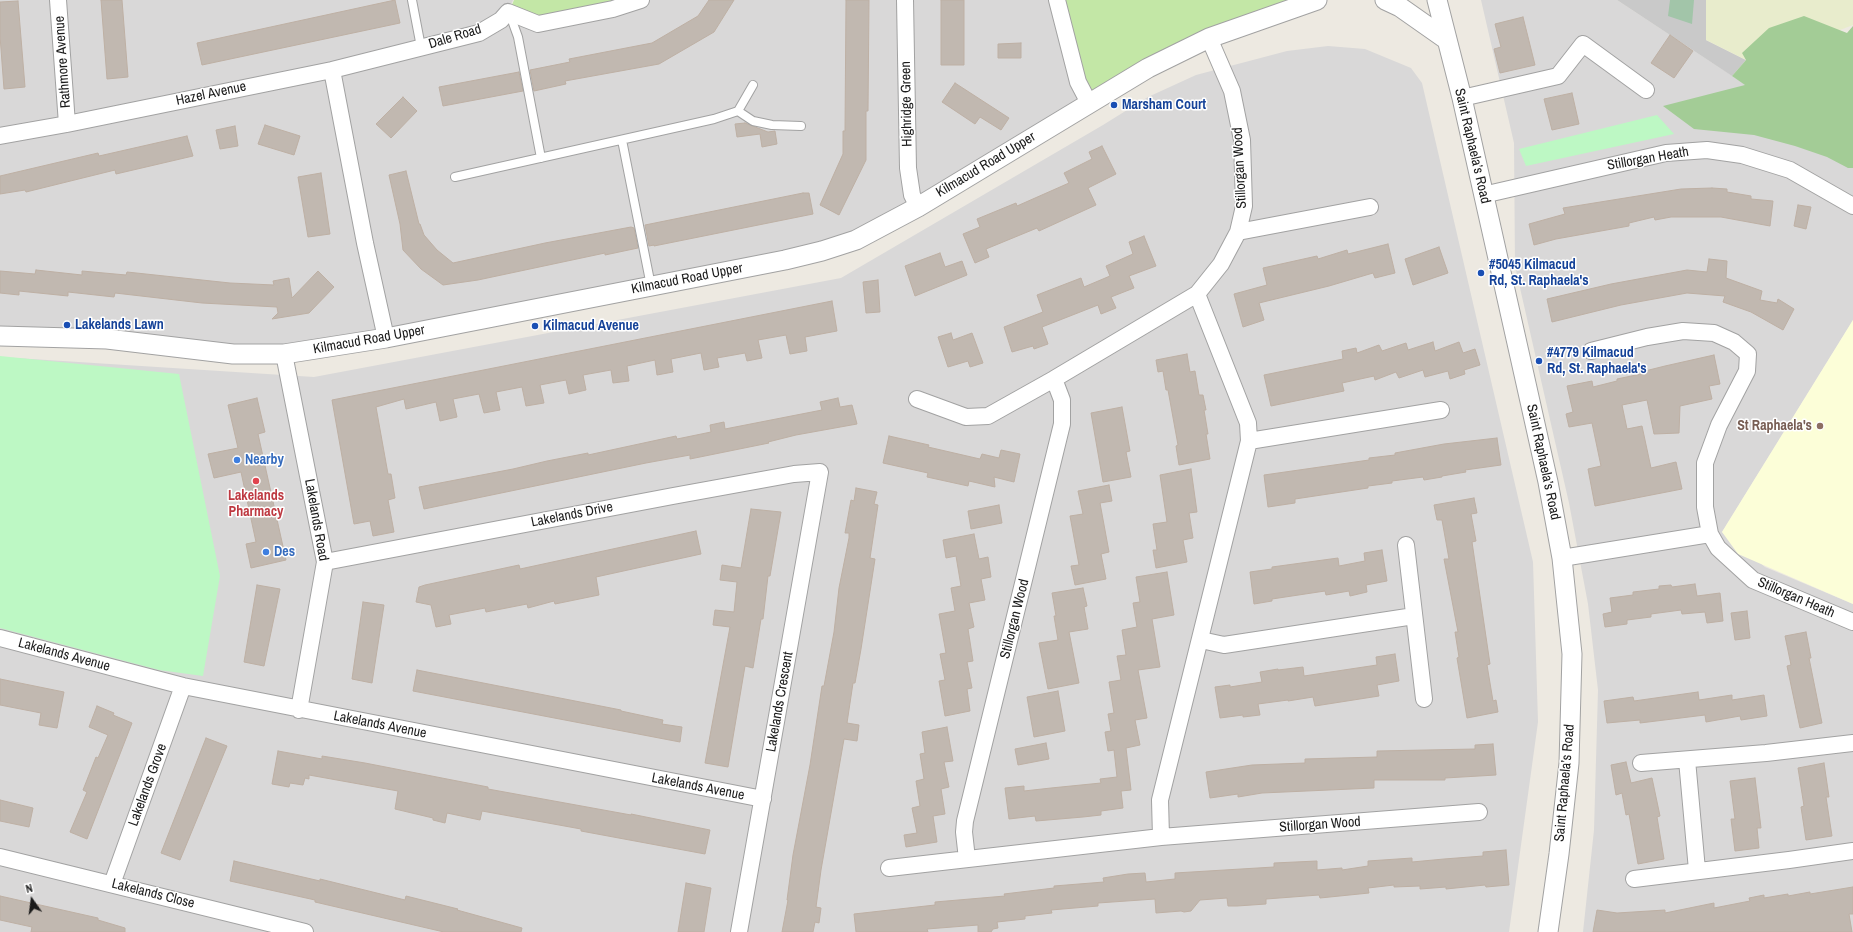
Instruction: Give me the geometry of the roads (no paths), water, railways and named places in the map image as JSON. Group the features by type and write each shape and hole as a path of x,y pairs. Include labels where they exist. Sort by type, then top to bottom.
{"street":[{"name":"Rathmore Avenue","path":"58,0 67,124"},
{"path":"511,6 538,24 613,9 641,0"},
{"name":"Highridge Green","path":"905,0 908,168 912,195 918,207"},
{"path":"1057,0 1078,82 1089,103"},
{"name":"Kilmacud Road Upper","path":"0,336 107,339 233,354 284,354 386,338 785,260 822,251 856,240 918,207 1148,68 1209,38 1317,0"},
{"path":"1385,0 1400,7 1447,40"},
{"name":"Saint Raphaela’s Road","path":"1437,0 1462,98 1547,474 1562,558 1572,654 1569,763 1559,854 1548,932"},
{"name":"Dale Road","path":"421,47 479,33 501,20 511,6"},
{"name":"Stillorgan Wood","path":"917,399 966,417 988,416 1054,379 1197,294 1221,264 1238,232 1244,206 1242,140 1232,91 1209,38"},
{"path":"1462,98 1558,76 1584,44 1646,90"},
{"name":"Hazel Avenue","path":"0,136 67,124 332,70 421,47"},
{"path":"332,70 365,243 386,338"},
{"name":"Stillorgan Heath","path":"1483,195 1666,153 1707,150 1742,155 1790,170 1853,206"},
{"name":"Stillorgan Wood","path":"1238,232 1370,207"},
{"path":"1161,837 1160,800 1201,640 1249,441 1248,422 1197,294"},
{"name":"Stillorgan Heath","path":"1592,351 1647,337 1683,332 1714,333 1734,342 1748,354 1747,371 1719,425 1705,463 1705,507 1710,534 1718,548 1753,580 1853,622"},
{"name":"Lakelands Road","path":"284,354 325,562 299,710"},
{"name":"Stillorgan Wood","path":"967,859 964,832 965,821 1062,424 1062,400 1054,379"},
{"path":"1249,441 1441,410"},
{"name":"Lakelands Drive","path":"325,562 680,494 794,474 820,472"},
{"name":"Lakelands Crescent","path":"739,932 820,472"},
{"path":"1562,558 1710,534"},
{"path":"1406,546 1424,699"},
{"path":"1201,640 1224,645 1414,616"},
{"name":"Lakelands Avenue","path":"0,638 183,686 299,710 763,799"},
{"name":"Lakelands Grove","path":"112,884 183,686"},
{"path":"1641,763 1687,760 1853,743"},
{"path":"1687,760 1697,870"},
{"name":"Stillorgan Wood","path":"889,868 1161,837 1479,812"},
{"path":"1634,878 1853,851"},
{"name":"Lakelands Close","path":"0,857 305,932"}],"lane":[{"path":"412,0 421,47"},
{"path":"511,6 541,158"},
{"path":"455,177 714,119 738,111 754,85"},
{"path":"738,111 753,121 772,125 800,126"},
{"path":"622,140 651,286"}],"place":[{"name":"Marsham Court","path":"1114,105"},
{"name":"#5045 Kilmacud Rd, St. Raphaela's","path":"1481,273"},
{"name":"Lakelands Lawn","path":"67,325"},
{"name":"Kilmacud Avenue","path":"535,326"},
{"name":"#4779 Kilmacud Rd, St. Raphaela's","path":"1539,361"},
{"name":"St Raphaela's","path":"1820,426"},
{"name":"Nearby","path":"237,460"},
{"name":"Lakelands Pharmacy","path":"256,481"},
{"name":"Des","path":"266,552"}]}
